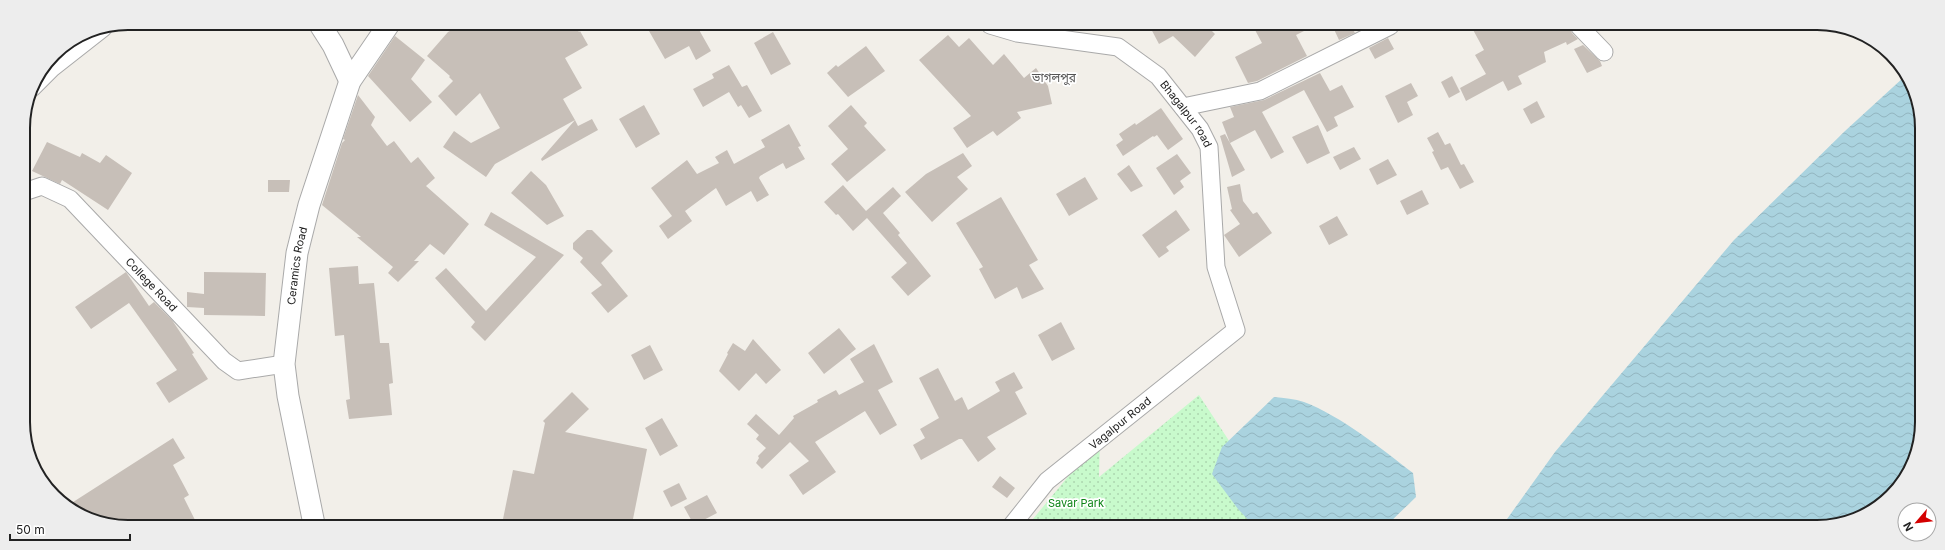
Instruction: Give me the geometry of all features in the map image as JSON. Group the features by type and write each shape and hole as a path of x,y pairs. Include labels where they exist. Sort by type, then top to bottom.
{"street":[{"path":"323,30 333,45 350,81"},
{"name":"Ceramics Road","path":"313,520 288,396 284,364 296,252 309,205 350,81 385,30"},
{"name":"Bhagalpur road","path":"1007,30 1017,33 1118,47 1158,76 1200,129 1209,147 1216,267 1236,330"},
{"path":"1183,107 1260,91 1382,30"},
{"path":"1583,30 1604,52"},
{"path":"48,72 93,36"},
{"name":"College Road","path":"30,190 42,186 70,199 224,361 238,371 284,364"},
{"name":"Vagalpur Road","path":"1016,520 1046,481 1236,330"}],"green space":[{"name":"Savar Park","path":"1199,395 1281,520 1032,520 1100,438 1099,477"}],"water":[{"path":"1901,79 1910,96 1915,128 1915,422 1912,447 1908,460 1891,487 1882,496 1855,513 1823,520 1506,520 1555,452 1734,240 1845,131"},
{"path":"1274,397 1293,399 1318,408 1347,424 1413,473 1416,497 1392,520 1248,520 1238,509 1212,474 1222,447"}],"building":[{"path":"452,30 580,31 588,45 565,58 582,88 563,99 575,120 495,164 486,177 443,147 454,131 471,143 500,128 480,93 456,116 438,96 453,81 449,77 450,76 427,56 448,32"},
{"path":"648,30 699,30 711,51 696,60 689,46 665,59"},
{"path":"1152,30 1211,30 1215,34 1195,57 1173,36 1159,44"},
{"path":"1255,30 1306,30 1296,35 1307,56 1257,81 1248,83 1235,57 1262,43"},
{"path":"1334,30 1353,30 1355,33 1339,40"},
{"path":"1473,30 1571,30 1578,39 1567,45 1566,42 1544,52 1546,62 1518,76 1522,84 1508,91 1503,81 1466,101 1460,88 1486,74 1475,55 1484,50"},
{"path":"773,32 791,64 771,75 754,43"},
{"path":"948,35 959,47 969,38 993,65 1004,54 1024,78 1036,68 1048,86 1052,104 1017,112 1021,118 997,136 993,131 967,148 953,128 971,116 919,60"},
{"path":"395,36 425,60 411,79 432,102 410,122 368,76"},
{"path":"1388,38 1394,49 1375,59 1369,48"},
{"path":"1583,45 1600,61 1602,66 1587,73 1574,49"},
{"path":"866,46 885,71 848,97 827,73 836,65 838,67"},
{"path":"729,65 742,87 747,85 762,111 749,118 741,105 738,107 729,92 703,107 693,89 714,78 712,74"},
{"path":"1320,73 1330,91 1342,85 1354,107 1334,117 1338,126 1327,132 1304,90 1262,112 1284,152 1271,159 1255,130 1230,143 1222,122 1234,117 1230,107 1264,100"},
{"path":"1452,76 1460,92 1449,98 1441,82"},
{"path":"1411,83 1418,96 1407,102 1413,115 1398,123 1385,96"},
{"path":"358,95 375,117 371,125 387,146 394,141 411,163 418,157 435,178 426,186 469,224 444,255 430,244 414,261 419,261 398,282 388,273 393,267 357,237 361,237 322,205 342,143 345,140 343,139"},
{"path":"1537,101 1545,117 1531,124 1523,109"},
{"path":"644,105 660,134 636,148 619,119"},
{"path":"851,105 867,123 864,126 886,150 847,182 831,164 848,149 828,126"},
{"path":"1161,108 1183,139 1168,150 1157,135 1154,137 1153,136 1123,156 1116,145 1123,140 1119,134 1135,123 1136,125"},
{"path":"592,119 598,130 542,161 541,159 575,120 578,126"},
{"path":"789,124 801,146 798,147 805,159 786,169 783,163 760,176 759,178 769,195 757,202 751,191 726,206 716,188 685,211 692,221 668,239 659,226 672,216 651,188 687,160 697,174 719,163 715,157 727,150 734,164 765,147 761,140"},
{"path":"1318,125 1330,153 1307,164 1292,137"},
{"path":"1438,132 1445,145 1450,143 1461,165 1464,164 1474,182 1460,189 1448,167 1441,170 1432,152 1434,151 1427,138"},
{"path":"1225,134 1245,170 1232,177 1220,136"},
{"path":"47,142 80,157 82,153 100,163 106,155 132,173 108,210 62,180 60,184 32,171"},
{"path":"1354,147 1361,159 1340,170 1333,157"},
{"path":"963,153 972,166 957,177 968,189 932,222 905,192 926,174"},
{"path":"1177,154 1191,173 1180,181 1184,187 1174,195 1156,168"},
{"path":"1388,159 1397,175 1377,185 1369,169"},
{"path":"1129,165 1143,186 1131,192 1117,174"},
{"path":"531,171 546,185 564,216 547,225 511,193"},
{"path":"1085,177 1098,199 1069,216 1056,194"},
{"path":"268,180 290,180 289,192 268,192"},
{"path":"1240,184 1243,201 1253,214 1257,212 1272,233 1239,257 1224,235 1240,224 1230,210 1232,209 1227,187"},
{"path":"843,185 866,211 893,187 901,196 883,213 900,233 898,235 931,276 908,296 891,277 907,263 867,218 853,231 838,214 836,215 824,202"},
{"path":"1422,190 1429,204 1407,215 1400,201"},
{"path":"1001,197 1038,260 1029,265 1044,289 1022,299 1017,287 995,299 979,269 983,267 956,223"},
{"path":"1176,210 1190,230 1166,247 1169,251 1159,258 1142,235"},
{"path":"491,212 564,255 485,341 471,327 475,322 435,278 446,268 486,311 536,257 484,225"},
{"path":"1337,216 1348,235 1329,245 1319,226"},
{"path":"587,230 592,230 613,251 601,263 628,296 608,313 591,293 602,285 580,262 583,258 573,249 573,243"},
{"path":"358,266 359,284 374,283 380,343 389,343 393,383 389,384 392,415 349,419 346,400 350,399 344,335 335,336 329,268"},
{"path":"126,272 149,306 154,302 172,320 194,353 192,354 208,379 169,403 156,383 177,370 129,303 91,329 75,307"},
{"path":"204,272 266,273 265,316 204,315 204,308 187,307 187,292 204,294"},
{"path":"1061,322 1075,349 1052,361 1038,335"},
{"path":"839,328 856,349 824,374 808,353"},
{"path":"753,339 781,370 766,384 756,373 739,391 719,371 733,343 745,351"},
{"path":"874,344 893,382 878,390 897,425 880,435 865,411 815,442 836,472 803,495 789,475 809,461 790,442 762,469 756,463 759,458 758,456 766,448 756,439 759,435 747,424 756,414 779,435 794,418 793,416 818,402 817,400 836,390 839,395 864,382 850,359"},
{"path":"650,345 663,370 644,380 631,355"},
{"path":"938,368 955,401 962,397 968,410 1000,391 995,382 1014,372 1023,388 1015,392 1027,414 987,437 996,449 978,462 962,439 959,439 921,460 913,445 925,438 920,429 939,418 919,378"},
{"path":"572,392 589,409 565,432 647,449 633,520 503,520 513,470 534,474 545,423 543,421"},
{"path":"662,418 678,446 660,456 645,428"},
{"path":"173,438 185,458 173,465 189,495 184,498 195,520 122,520 96,515 73,502"},
{"path":"1000,476 1015,488 1007,498 992,487"},
{"path":"679,483 687,499 671,507 663,491"},
{"path":"707,495 717,513 704,520 691,520 684,507"}],"district":[{"name":"ভাগলপুর","path":"1054,78"}]}
